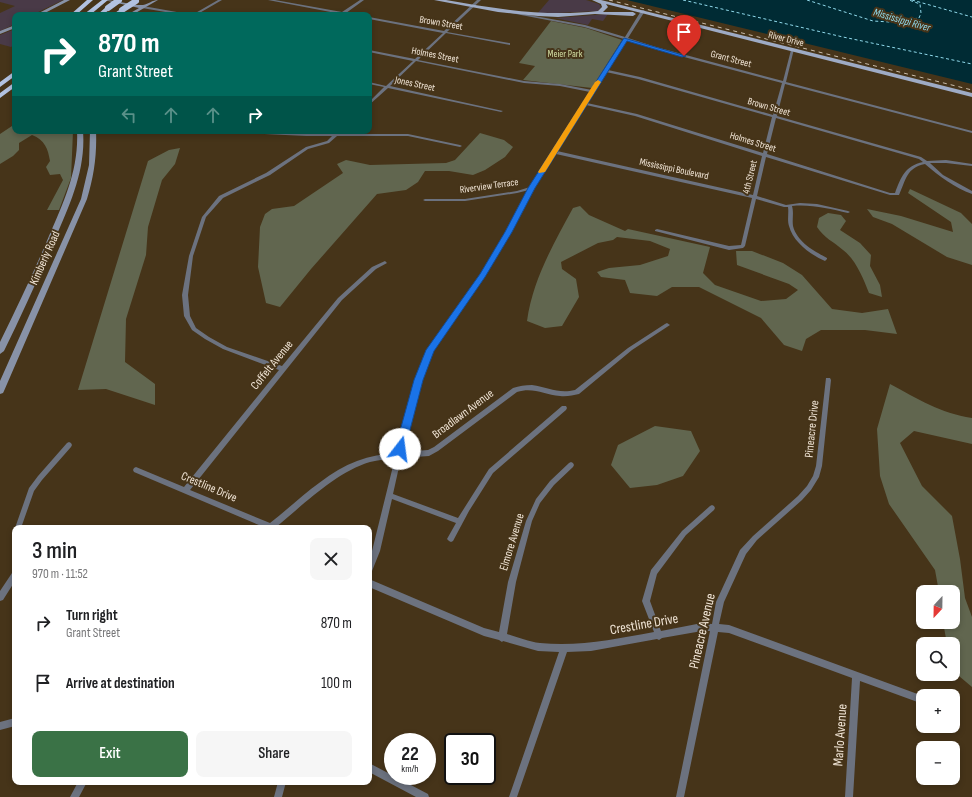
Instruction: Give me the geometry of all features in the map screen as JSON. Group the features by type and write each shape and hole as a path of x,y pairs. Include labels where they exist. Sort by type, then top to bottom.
{"highway":[{"path":"90,12 106,0"},
{"path":"103,12 119,0"},
{"path":"119,12 136,0"},
{"path":"76,12 88,1"},
{"path":"0,85 12,76"},
{"path":"0,96 12,87"}],"main road":[{"path":"44,12 68,0"},
{"path":"106,0 143,7"},
{"path":"134,12 156,0"},
{"name":"Grant Street","path":"437,0 506,12"},
{"path":"591,13 602,11 605,8 605,5 596,0"},
{"path":"596,0 642,13"},
{"path":"506,12 521,15 551,16 591,13 642,13"},
{"name":"River Drive","path":"642,13 972,95"},
{"path":"0,33 12,27"},
{"name":"Kimberly Road","path":"0,351 44,257 74,185 79,158 80,134"},
{"name":"Kimberly Road","path":"0,391 84,199 92,168 94,153 93,134"}],"street":[{"path":"199,12 220,0"},
{"path":"270,0 331,12"},
{"path":"344,12 362,0"},
{"path":"372,101 479,0"},
{"path":"143,7 171,12"},
{"name":"Grant Street","path":"506,12 585,26 626,39 784,83 972,132"},
{"path":"372,561 376,551 398,457 428,354 483,275 532,188 584,103 642,13"},
{"name":"Brown Street","path":"372,19 510,44"},
{"name":"4th Street","path":"657,230 726,247 733,248 743,246 774,117 793,50"},
{"name":"Holmes Street","path":"372,52 524,82 560,85 592,91"},
{"name":"Brown Street","path":"605,71 639,78 916,157 927,162"},
{"name":"Jones Street","path":"372,84 501,110"},
{"name":"Holmes Street","path":"584,103 636,115 890,194 897,194 906,173 915,166 927,162"},
{"path":"283,369 225,348 194,329 187,316 185,295 191,256 204,217 221,197 268,174 299,152 322,144 337,134"},
{"path":"372,134 408,135 460,146"},
{"name":"Mississippi Boulevard","path":"554,152 790,206 800,204 848,212"},
{"path":"927,162 954,162 972,165"},
{"path":"927,162 936,172 972,193"},
{"name":"Riverview Terrace","path":"425,200 465,200 517,192 532,188"},
{"path":"790,206 792,213 791,225 798,239 808,249 826,258"},
{"name":"Coffelt Avenue","path":"186,490 340,299 374,268 385,263"},
{"name":"Broadlawn Avenue","path":"275,525 330,480 358,464 371,459 398,457 429,452 436,449 514,390 525,386 567,395 577,392 630,349 667,325"},
{"name":"Pineacre Drive","path":"815,478 819,466 828,380"},
{"path":"451,540 460,522 491,471 564,408"},
{"path":"19,525 31,490 69,445"},
{"name":"Elmore Avenue","path":"502,638 512,582 529,521 538,501 552,483 571,466"},
{"name":"Crestline Drive","path":"136,470 186,490 264,525"},
{"name":"Pineacre Avenue","path":"680,797 720,602 742,552 755,538 800,498 815,478"},
{"path":"389,495 460,522"},
{"path":"659,636 646,601 654,572 684,533 712,508"},
{"path":"0,597 12,579"},
{"name":"Crestline Drive","path":"372,584 447,617 502,638 538,647 591,647 659,636 702,627 729,629 916,697"},
{"path":"513,797 564,648"},
{"name":"Marlo Avenue","path":"848,797 856,676"},
{"path":"0,726 12,723"},
{"path":"372,769 425,797"},
{"path":"74,797 81,785"},
{"path":"278,797 281,785"}],"shaded area":[{"path":"0,0 63,0 38,12 12,12 12,25 0,31 0,13 15,6 0,2"},
{"path":"549,0 586,0 599,4 601,7 598,11 537,14"},
{"path":"608,14 603,21 592,19 588,25 555,18"},
{"path":"12,30 12,46 0,44 0,35"}],"green space":[{"name":"Meier Park","path":"551,21 586,28 622,40 592,88 523,80 535,66 519,63"},
{"path":"12,126 12,134 73,134 71,178 59,210 47,210 63,180 60,174 50,175 46,167 50,161 43,142 32,135 19,143 19,150 13,156 0,164 0,134"},
{"path":"480,133 504,140 513,147 505,157 485,170 473,175 449,171 425,171 418,182 406,190 377,194 311,269 280,307 266,303 258,267 260,227 265,214 272,209 294,206 343,173 337,164 346,160 370,165 446,163 455,160"},
{"path":"180,148 175,164 162,180 148,227 146,255 126,319 125,362 155,384 155,405 106,389 78,390 148,161 169,150"},
{"path":"910,189 961,213 972,224 972,265 947,257 892,224 873,217 867,209 901,216 953,232 951,222 908,193"},
{"path":"580,206 589,215 625,231 628,229 710,247 703,273 715,285 761,301 786,299 798,290 789,284 737,265 736,251 752,251 783,263 802,275 832,309 862,313 888,309 897,334 865,330 821,330 806,339 802,351 784,345 761,318 699,287 672,287 657,296 630,293 625,280 601,277 597,272 609,268 640,265 668,256 670,249 650,241 617,237 613,240 598,243 561,262 562,269 576,279 579,297 562,326 545,328 527,321 534,291 545,263 573,208"},
{"path":"828,213 841,215 846,221 840,230 860,243 871,255 870,266 880,285 882,297 869,293 859,270 852,259 848,254 829,240 817,227 819,218"},
{"path":"890,384 939,409 960,416 972,418 972,444 914,431 900,443 922,486 952,516 965,598 972,617 972,687 960,677 960,637 946,637 944,629 960,629 960,585 938,585 935,570 889,504 880,476 877,429"},
{"path":"655,426 691,431 700,451 683,476 657,485 630,488 611,465 618,445"}],"water":[{"name":"Mississippi River","path":"627,0 972,0 972,84"}],"ferry route":[{"path":"683,0 843,37 972,64"},
{"path":"807,0 873,21 890,22 919,18 921,13 920,4 909,0"},
{"path":"912,0 972,17"}],"railway":[{"path":"609,0 972,90"}],"slow traffic":[{"path":"542,172 598,82"}],"route":[{"path":"400,449 426,357 483,275 498,251 532,188 584,103 626,39 684,56"}]}
